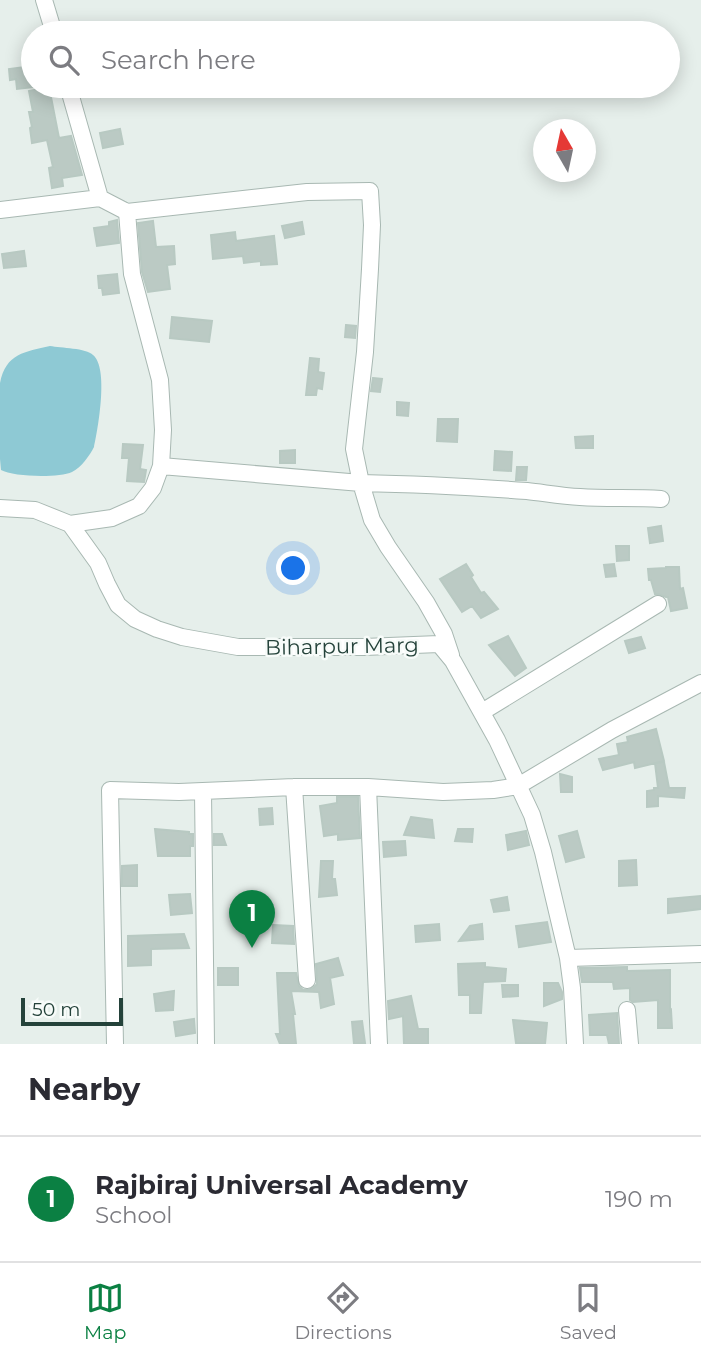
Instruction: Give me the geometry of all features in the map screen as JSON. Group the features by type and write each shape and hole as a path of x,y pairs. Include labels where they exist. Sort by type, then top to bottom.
{"street":[{"path":"44,0 50,21"},
{"path":"71,98 100,198"},
{"path":"0,210 100,198 127,212 307,191 370,191 372,225 365,352 354,449 372,520 426,602 444,634 453,661"},
{"path":"0,508 35,510 70,524 112,518 139,506 153,488 160,466 163,430 160,380 132,274 127,212"},
{"path":"160,466 361,483 527,491 613,499 661,499"},
{"name":"Biharpur Marg","path":"70,524 98,563 118,605 135,619 157,629 182,637 239,647 439,644 453,661 482,712 532,815 568,958 575,1044"},
{"path":"482,712 658,604"},
{"path":"115,1044 110,790 202,792 368,786 443,792 518,786 612,730 701,683"},
{"path":"368,786 379,1044"},
{"path":"294,787 307,979"},
{"path":"202,792 206,1044"},
{"path":"568,958 701,954"},
{"path":"627,1010 629,1044"}],"water":[{"path":"50,346 85,351 93,355 98,362 101,399 94,447 79,468 66,474 36,476 1,470 0,383 3,373 7,365 18,356"}],"building":[{"path":"21,68 21,88 17,89 16,79 10,80 9,69"},
{"path":"30,98 51,98 59,138 71,136 82,175 62,178 63,186 52,188 49,168 53,167 47,140 32,143 29,112 33,112"},
{"path":"120,129 123,144 103,148 100,133"},
{"path":"117,220 119,243 97,246 94,228 109,226 109,222"},
{"path":"153,221 156,247 174,246 175,264 167,265 170,289 148,292 142,272 138,223"},
{"path":"302,222 304,234 285,238 282,226"},
{"path":"235,232 236,241 274,236 277,264 261,265 261,261 244,263 243,256 213,259 211,235"},
{"path":"24,251 26,266 4,268 2,254"},
{"path":"117,274 119,293 103,295 98,276"},
{"path":"172,317 212,321 209,342 170,338"},
{"path":"346,325 356,326 355,338 345,337"},
{"path":"310,358 319,359 318,372 324,373 322,389 317,388 316,395 306,395"},
{"path":"373,378 382,379 380,392 371,391"},
{"path":"397,402 409,403 408,416 397,415"},
{"path":"438,419 458,419 457,442 437,441"},
{"path":"593,436 593,448 576,448 575,437"},
{"path":"123,444 143,445 140,469 146,470 144,482 127,481 129,458 122,458"},
{"path":"295,450 295,463 280,463 280,451"},
{"path":"495,451 512,452 511,471 494,470"},
{"path":"517,467 527,467 526,480 516,480"},
{"path":"661,526 663,541 650,543 648,528"},
{"path":"616,546 629,546 629,560 617,561"},
{"path":"466,564 481,593 484,592 498,609 481,618 472,606 462,612 440,579"},
{"path":"614,564 616,576 606,577 604,565"},
{"path":"679,567 680,589 683,588 687,608 671,611 668,597 655,594 648,569"},
{"path":"508,636 526,668 515,676 489,645"},
{"path":"641,637 645,648 629,653 625,641"},
{"path":"656,729 664,761 635,768 634,762 603,770 599,759 619,755 617,744 628,742 627,737"},
{"path":"664,762 669,788 685,788 684,798 658,796 658,806 647,807 647,791 658,788 655,763"},
{"path":"560,774 572,777 572,792 561,792"},
{"path":"337,797 358,797 360,838 338,840 338,834 324,836 320,806 337,803"},
{"path":"272,808 273,824 260,825 259,809"},
{"path":"411,817 432,820 434,838 404,835"},
{"path":"155,829 193,834 190,856 158,856"},
{"path":"458,829 473,829 472,842 455,841"},
{"path":"526,831 529,845 508,850 506,835"},
{"path":"577,831 584,857 566,862 559,836"},
{"path":"214,834 222,834 226,845 214,845"},
{"path":"405,841 406,855 384,857 383,842"},
{"path":"636,860 637,885 619,886 619,861"},
{"path":"321,861 333,861 332,879 335,879 337,895 319,897"},
{"path":"137,865 137,886 122,886 122,866"},
{"path":"190,894 192,913 171,915 169,895"},
{"path":"701,896 701,909 668,913 668,899"},
{"path":"507,897 509,910 494,912 491,900"},
{"path":"547,922 551,942 519,947 516,926"},
{"path":"439,924 440,940 416,942 415,926"},
{"path":"482,924 483,939 459,941 470,926"},
{"path":"273,925 293,926 294,944 272,943"},
{"path":"184,934 189,948 151,949 151,965 128,966 128,936"},
{"path":"338,958 343,975 330,978 334,1004 321,1008 319,992 291,991 296,1044 280,1044 276,1034 280,1034 277,973 296,973 299,986 308,990 317,984 316,964"},
{"path":"485,963 485,967 506,969 505,981 483,982 481,1013 470,1013 470,995 459,995 458,964"},
{"path":"627,967 627,971 670,970 672,1028 658,1028 658,1000 633,1002 630,1000 630,988 614,989 613,982 582,982 580,968"},
{"path":"218,968 238,968 238,985 218,985"},
{"path":"544,983 558,983 562,999 544,1006"},
{"path":"502,985 518,985 518,996 503,997"},
{"path":"174,991 173,1010 156,1011 154,994"},
{"path":"411,996 418,1029 428,1029 428,1044 404,1044 403,1016 389,1019 388,1001"},
{"path":"617,1013 619,1044 609,1044 607,1035 590,1035 589,1015"},
{"path":"194,1019 195,1033 176,1036 174,1022"},
{"path":"513,1020 547,1023 545,1044 516,1043"},
{"path":"362,1021 365,1043 354,1044 352,1022"}],"place":[{"name":"Rajbiraj Universal Academy","path":"252,948"}]}
